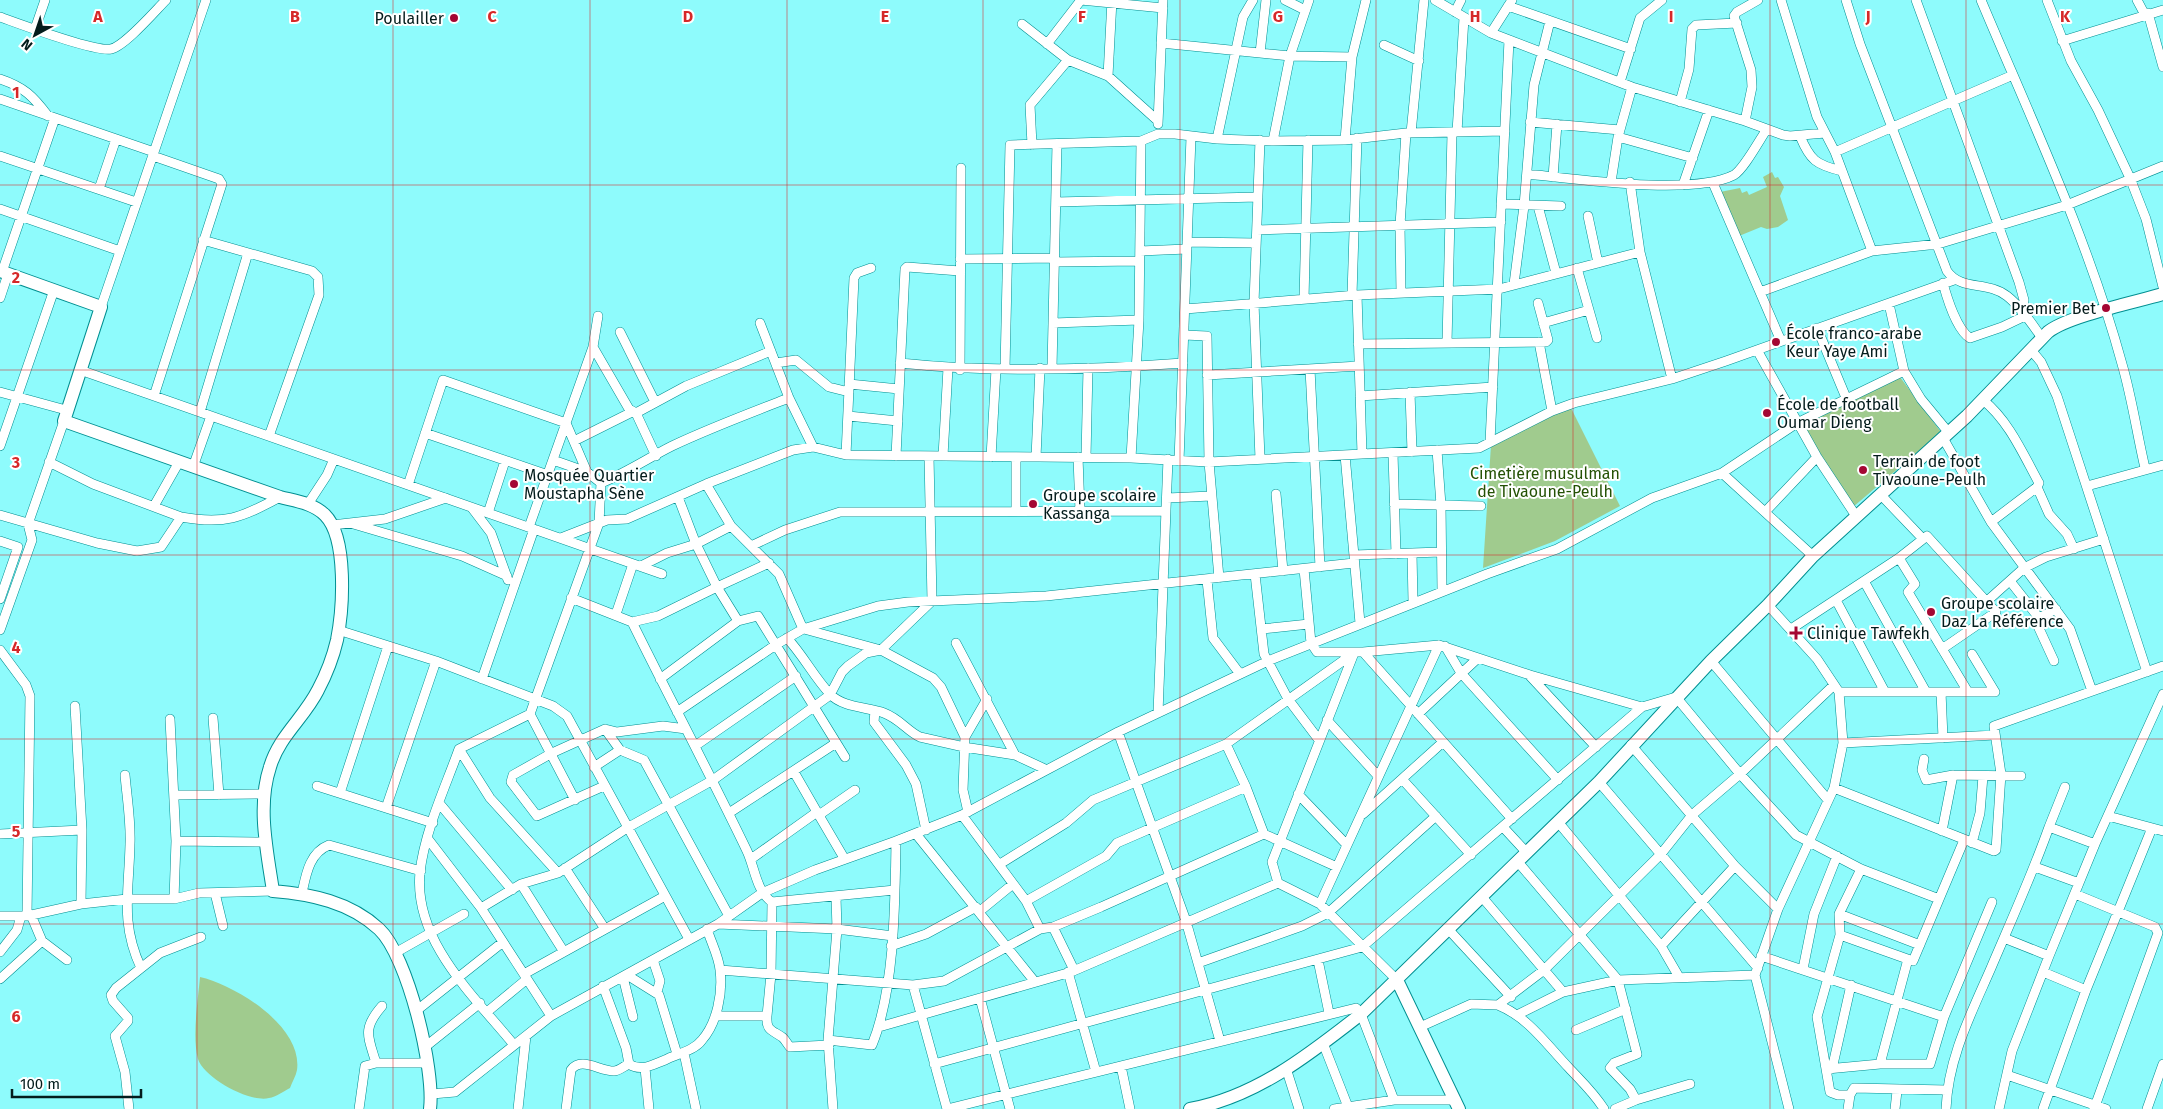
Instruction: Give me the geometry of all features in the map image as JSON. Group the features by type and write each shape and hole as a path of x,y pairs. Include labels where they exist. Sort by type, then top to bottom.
{"street":[{"path":"35,29 46,0"},
{"path":"0,17 100,48 111,49 119,45 146,21 166,0"},
{"path":"0,630 32,540 28,524 206,0"},
{"path":"1047,44 1081,0 1163,4 1158,134"},
{"path":"1216,139 1243,17 1252,0"},
{"path":"1260,53 1266,0"},
{"path":"1285,0 1306,10"},
{"path":"1273,141 1290,56 1309,0"},
{"path":"1345,140 1352,58 1366,0"},
{"path":"1400,293 1400,225 1408,133 1419,61 1424,0"},
{"path":"1435,0 1491,33 1632,87 1790,136 1825,133"},
{"path":"1455,12 1461,0"},
{"path":"1620,82 1640,18 1662,0"},
{"path":"1746,121 1752,87 1752,70 1734,16 1737,12 1758,0"},
{"path":"1781,0 1817,117 1835,152 1872,251"},
{"path":"1846,0 1860,44 1947,271 1954,280"},
{"path":"1916,0 1999,226 2022,294 2024,314"},
{"path":"1981,0 2067,205 2105,310 2122,365 2145,468"},
{"path":"2047,0 2062,41 2130,178 2146,219 2163,287"},
{"path":"2137,0 2146,14 2163,68"},
{"path":"1108,76 1112,2"},
{"path":"1491,33 1510,3 1550,21 1631,49"},
{"path":"2062,41 2163,10"},
{"path":"1447,343 1450,223 1464,18"},
{"path":"1514,284 1524,206 1530,122 1540,53 1550,21"},
{"path":"1680,102 1689,69 1692,29 1696,25 1737,22"},
{"path":"1022,24 1068,60 1108,76 1158,121"},
{"path":"1490,442 1499,289 1500,222 1509,40"},
{"path":"1161,44 1290,56 1352,58"},
{"path":"1384,46 1419,61"},
{"path":"1032,144 1030,105 1068,60"},
{"path":"1835,152 2013,75"},
{"path":"0,79 20,86 34,97 51,117"},
{"path":"1611,182 1619,133 1632,87"},
{"path":"0,99 116,139 222,181 154,396"},
{"path":"1683,185 1709,110"},
{"path":"0,298 4,272 51,117"},
{"path":"1530,122 1619,133 1693,158"},
{"path":"1553,177 1557,124"},
{"path":"1526,174 1611,182 1683,185 1713,183 1736,174 1767,129"},
{"path":"991,457 1008,259 1010,145 1141,141 1158,134 1273,141 1345,140 1408,133 1505,131"},
{"path":"1800,136 1808,155 1824,167 1842,171"},
{"path":"1179,461 1191,137"},
{"path":"1357,138 1354,227 1355,295 1362,454"},
{"path":"99,189 116,139"},
{"path":"1260,140 1254,303 1260,460"},
{"path":"1304,299 1308,140"},
{"path":"1131,458 1134,366 1138,320 1141,141"},
{"path":"1052,368 1057,144"},
{"path":"0,156 136,202"},
{"path":"1760,292 1872,251 1938,244 2067,205 2163,166"},
{"path":"960,370 961,168"},
{"path":"1630,182 1640,252 1672,378"},
{"path":"1713,183 1781,342"},
{"path":"1056,202 1258,197"},
{"path":"1501,204 1561,206"},
{"path":"1538,206 1556,273"},
{"path":"0,210 120,251"},
{"path":"1588,216 1598,264"},
{"path":"1256,230 1500,222"},
{"path":"203,240 312,271 320,282 319,295 269,436"},
{"path":"1140,251 1187,246 1256,243"},
{"path":"1185,309 1355,295 1499,289 1640,252"},
{"path":"200,412 248,253"},
{"path":"960,259 1139,261"},
{"path":"846,455 854,278 857,273 870,268"},
{"path":"896,456 905,268 960,271"},
{"path":"1577,268 1597,338"},
{"path":"4,272 101,307"},
{"path":"561,538 599,523 614,519 627,519 706,484 793,450 813,447 846,455 1082,457 1209,462 1479,448 1552,411 1574,403 1672,378 1781,342 1954,280 1997,291 2007,296 2024,314 2042,338"},
{"path":"1943,283 1953,311 1965,334 1970,338 2002,327 2024,314"},
{"path":"0,446 54,290"},
{"path":"1190,1109 1244,1093 1323,1044 1361,1014 1599,782 1710,661 1768,605 1813,556 1983,400 2042,338 2058,326 2105,310 2163,294"},
{"path":"1358,344 1546,342 1548,340 1538,303"},
{"path":"1889,304 1904,370 1921,400 1946,435 1991,522 2056,609 2076,643 2092,691"},
{"path":"1543,323 1589,310"},
{"path":"482,679 512,592 553,460 593,347 598,316"},
{"path":"1053,323 1138,320"},
{"path":"760,323 789,398 813,447"},
{"path":"1817,328 1846,400"},
{"path":"620,332 655,402"},
{"path":"1184,335 1206,336 1209,462 1219,578"},
{"path":"1539,342 1552,411"},
{"path":"593,347 634,412 656,456"},
{"path":"1757,350 1816,458 1856,516"},
{"path":"2031,350 2041,362 2057,396 2147,672"},
{"path":"574,441 725,368 771,351"},
{"path":"776,363 796,360 829,387 899,389"},
{"path":"900,363 960,370 1088,368 1183,362"},
{"path":"1207,375 1359,366"},
{"path":"943,456 948,368"},
{"path":"1036,457 1040,368"},
{"path":"1080,512 1088,368"},
{"path":"1310,369 1320,567"},
{"path":"80,370 662,574"},
{"path":"432,1094 455,1092 551,1016 718,924 762,893 844,858 916,834 965,813 1118,732 1311,642 1442,591 1557,550 1652,498 1722,473 1797,423 1904,370"},
{"path":"408,485 443,380 566,423 587,472"},
{"path":"1360,396 1493,387"},
{"path":"0,392 16,396 179,462 280,497 308,504 319,510 332,525 337,537 340,566 338,630 332,656 317,692 280,741 274,753 264,794 265,842 273,890"},
{"path":"1410,392 1412,452"},
{"path":"601,483 623,474 710,429 789,398"},
{"path":"1983,400 1999,416 2011,433 2039,483 2037,487 2049,514 2067,534 2074,549"},
{"path":"193,467 210,416"},
{"path":"848,416 898,422"},
{"path":"425,433 548,475"},
{"path":"1437,450 1441,505 1442,591"},
{"path":"1393,453 1396,554"},
{"path":"1345,455 1360,623"},
{"path":"481,908 521,884 562,870 627,828 713,780 815,708 830,695 842,672 848,666 866,653 881,650 932,601 929,456"},
{"path":"1016,457 1016,511"},
{"path":"1765,512 1816,458"},
{"path":"308,504 327,475 334,459"},
{"path":"1158,713 1168,459"},
{"path":"553,460 587,472 601,483"},
{"path":"488,513 505,461"},
{"path":"49,462 93,484 180,517 206,522 243,516 280,497"},
{"path":"154,506 179,462"},
{"path":"2087,486 2145,468 2163,465"},
{"path":"1722,473 1813,556"},
{"path":"514,1046 444,957 431,932 425,914 421,871 439,803 460,749 530,714 599,523 601,483"},
{"path":"706,484 731,526 779,574 803,629"},
{"path":"1991,522 2037,487"},
{"path":"1276,494 1283,571"},
{"path":"1880,494 1923,539"},
{"path":"1167,498 1211,496"},
{"path":"678,497 696,544 716,587 738,621"},
{"path":"332,525 385,519 446,498"},
{"path":"1394,504 1480,506"},
{"path":"472,507 491,533 512,592"},
{"path":"751,546 786,530 840,512 1166,511"},
{"path":"0,515 28,524 137,551 161,547 180,517"},
{"path":"350,523 462,556 507,576"},
{"path":"616,614 637,565 696,544 731,526"},
{"path":"1791,629 1899,558 1927,536 1996,612 1942,649"},
{"path":"1986,602 2024,568 2046,557 2104,539"},
{"path":"0,541 18,547 0,598"},
{"path":"677,712 776,644 803,629 878,606 932,601 1046,596 1164,585 1320,567 1354,559 1396,554 1442,552"},
{"path":"1412,553 1413,602"},
{"path":"1899,558 1915,584 1908,592 1968,692"},
{"path":"632,622 658,616 769,563"},
{"path":"1304,569 1311,642 1314,650 1322,654 1442,645 1530,675 1642,707"},
{"path":"1255,574 1264,654 1288,699 1319,740"},
{"path":"1207,580 1213,638 1240,674"},
{"path":"1864,581 1926,692"},
{"path":"2010,581 2039,618"},
{"path":"571,598 616,614 632,622 729,813 751,859 762,893 772,902 895,890"},
{"path":"1836,600 1885,692"},
{"path":"1756,971 1778,909 1834,788 1843,743 1836,689 1817,659 1768,605"},
{"path":"2054,661 2037,624 2039,618 2056,609"},
{"path":"660,678 738,621 758,616 845,757"},
{"path":"1262,629 1309,624"},
{"path":"803,629 881,650 933,678 941,688 965,737"},
{"path":"338,630 436,661 553,706 567,716 627,828 690,939"},
{"path":"787,638 800,652 830,695 843,702 899,720 914,734 964,747 1015,755 1045,769"},
{"path":"956,643 1015,755"},
{"path":"1442,645 1461,673 1558,780"},
{"path":"1320,904 1378,776 1442,645"},
{"path":"340,793 388,646"},
{"path":"0,650 26,685 30,696 26,915 0,952"},
{"path":"1000,864 1066,823 1093,800 1226,744 1358,652"},
{"path":"1358,652 1411,706 1512,819"},
{"path":"1334,1109 1394,1100 1457,1104 1397,980 1320,904 1278,883 1272,862 1327,720 1358,652"},
{"path":"1498,1005 1511,997 1544,970 1581,934 1661,854 1692,815 1836,689 1885,692 1995,692 1972,654"},
{"path":"1418,714 1478,658"},
{"path":"386,808 436,661"},
{"path":"1710,661 1828,800"},
{"path":"1834,788 1992,852 1996,850 2000,774 1994,726 2163,666"},
{"path":"1530,675 1596,747"},
{"path":"695,746 796,676"},
{"path":"1941,692 1943,738"},
{"path":"1999,1109 2012,1051 2049,956 2095,844 2163,694"},
{"path":"934,1064 1362,947 1642,707 1676,698"},
{"path":"1676,698 1740,774 1796,835 1808,843 1861,869 1939,899"},
{"path":"987,699 965,737 963,790 965,813 1026,901 1040,929"},
{"path":"75,706 82,830 81,904"},
{"path":"875,711 874,722 906,765 916,784 926,830"},
{"path":"530,714 576,800"},
{"path":"213,718 219,795"},
{"path":"170,719 176,840 174,899"},
{"path":"1327,720 1378,776"},
{"path":"604,786 538,816 511,782 513,775 552,753 605,730 616,732 662,726 686,729"},
{"path":"605,730 620,750 644,760 729,916"},
{"path":"1118,732 1154,827 1186,921 1220,1041"},
{"path":"1843,743 1995,735"},
{"path":"1360,818 1443,742"},
{"path":"729,813 836,743"},
{"path":"1226,744 1246,787 1264,834 1337,867"},
{"path":"1632,745 1735,866 1778,909"},
{"path":"460,749 490,798 562,870 605,929"},
{"path":"594,767 620,750"},
{"path":"1924,759 1922,770 1926,780 1954,776 2000,774 2021,776"},
{"path":"794,772 844,858"},
{"path":"125,775 130,842 127,930 131,947 141,968"},
{"path":"1942,831 1954,776"},
{"path":"1840,935 1913,961 1939,899 1968,842 1980,813 1983,776"},
{"path":"1402,779 1471,855"},
{"path":"1599,782 1703,903 1756,971 1790,1109"},
{"path":"317,786 433,823"},
{"path":"1026,901 1106,856 1117,843 1246,787"},
{"path":"1946,1109 1947,1090 1959,1042 2035,867 2065,787"},
{"path":"751,859 855,790"},
{"path":"174,795 264,794"},
{"path":"1298,794 1347,845"},
{"path":"439,803 512,890"},
{"path":"1198,963 1302,926 1328,913 1436,816"},
{"path":"2108,816 2163,831"},
{"path":"1558,822 1661,946 1679,977"},
{"path":"1503,827 1523,857 1618,980 1637,1054 1614,1063 1610,1068 1630,1089 1636,1100"},
{"path":"2049,827 2095,844"},
{"path":"2043,1109 2086,990 2152,828"},
{"path":"0,834 82,830"},
{"path":"916,834 1035,982"},
{"path":"720,970 913,985 944,981 1007,945 1040,929 1053,926 1264,834"},
{"path":"428,839 481,908 551,1016"},
{"path":"176,840 265,842"},
{"path":"772,902 771,974 766,1025 770,1030 781,1036 790,1047 828,1042 872,1045 879,1027 893,936 896,841"},
{"path":"302,893 309,864 321,848 329,845 421,871"},
{"path":"1803,970 1814,914 1837,856"},
{"path":"1661,946 1703,903 1735,866"},
{"path":"2035,867 2079,883"},
{"path":"1850,1095 1838,1095 1830,1092 1830,1069 1817,1017 1826,978 1840,935 1839,914 1861,869"},
{"path":"879,1027 1071,971 1278,883"},
{"path":"521,884 564,952"},
{"path":"891,946 926,934 978,909 1014,884"},
{"path":"0,916 26,915 81,904 127,899 174,899 199,894 273,890 302,893 337,904 359,915 379,929 396,952 416,1011 425,1047 432,1094 430,1109"},
{"path":"215,893 223,926"},
{"path":"2075,894 2155,927 2157,937 2094,1107"},
{"path":"487,1012 525,976 564,952 666,896"},
{"path":"833,1109 828,1042 837,929 836,897"},
{"path":"1482,897 1563,992"},
{"path":"1830,1069 1880,1064 1930,1064 1944,1017 1992,902"},
{"path":"396,952 464,914"},
{"path":"1839,914 1920,945"},
{"path":"26,915 42,941 67,960"},
{"path":"718,924 837,929 893,936"},
{"path":"1053,926 1071,971 1082,1022 1096,1072"},
{"path":"603,986 626,1048 629,1064 635,1068 645,1068 680,1054 702,1041 715,1016 720,997 720,970 707,930"},
{"path":"1449,930 1511,997"},
{"path":"129,1109 125,1072 115,1036 128,1021 128,1018 112,1002 111,995 116,988 160,954 185,942 201,938"},
{"path":"2004,938 2049,956"},
{"path":"0,979 42,941"},
{"path":"416,1011 503,942"},
{"path":"1761,956 1944,1017"},
{"path":"1880,1064 1908,959"},
{"path":"653,960 660,981 657,992 680,1054 696,1109"},
{"path":"1318,960 1329,1013"},
{"path":"1517,1015 1563,992 1618,980 1756,971"},
{"path":"2043,972 2086,990"},
{"path":"625,976 657,992"},
{"path":"625,976 633,1017"},
{"path":"913,985 947,1109 1329,1013 1356,1008 1361,1014 1394,1100"},
{"path":"1830,1069 1851,986"},
{"path":"980,998 1010,1109"},
{"path":"425,1047 480,1003"},
{"path":"1420,1028 1471,1004 1498,1005 1517,1015 1548,1044 1595,1095 1604,1109"},
{"path":"376,1063 367,1032 370,1019 382,1006"},
{"path":"1576,1030 1626,1009"},
{"path":"715,1016 767,1016"},
{"path":"518,1109 526,1036"},
{"path":"1323,1044 1348,1107"},
{"path":"359,1109 365,1066 376,1063 428,1063"},
{"path":"566,1109 571,1070 574,1065 580,1063 613,1071 629,1064"},
{"path":"2147,1109 2163,1064"},
{"path":"1121,1066 1130,1109"},
{"path":"645,1068 649,1109"},
{"path":"1286,1068 1299,1109"},
{"path":"2007,1075 2094,1107 2106,1109"},
{"path":"1615,1109 1636,1100 1690,1084"},
{"path":"1848,1109 1850,1095 1854,1088 1897,1091 1947,1090"},
{"path":"1895,1109 1897,1091"}],"green space":[{"path":"1772,172 1775,178 1778,177 1784,187 1780,196 1788,220 1778,227 1767,229 1761,227 1739,236 1720,192 1740,188 1742,193 1747,191 1749,195 1767,187 1763,177"},
{"name":"Terrain de foot Tivaoune-Peulh","path":"1900,377 1941,432 1853,507 1801,426"},
{"name":"Cimetière musulman de Tivaoune-Peulh","path":"1570,406 1620,506 1555,541 1483,568 1491,445"},
{"path":"200,977 214,981 248,998 278,1023 289,1038 296,1054 297,1070 290,1088 269,1098 251,1097 218,1081 202,1066 196,1050 196,1018"}],"place":[{"name":"Poulailler","path":"454,18"},
{"name":"Premier Bet","path":"2106,308"},
{"name":"École franco-arabe Keur Yaye Ami","path":"1776,342"},
{"name":"École de football Oumar Dieng","path":"1767,413"},
{"name":"Terrain de foot Tivaoune-Peulh","path":"1863,470"},
{"name":"Mosquée Quartier Moustapha Sène","path":"514,484"},
{"name":"Groupe scolaire Kassanga","path":"1033,504"},
{"name":"Groupe scolaire Daz La Référence","path":"1931,612"},
{"name":"Clinique Tawfekh","path":"1796,633"}]}
